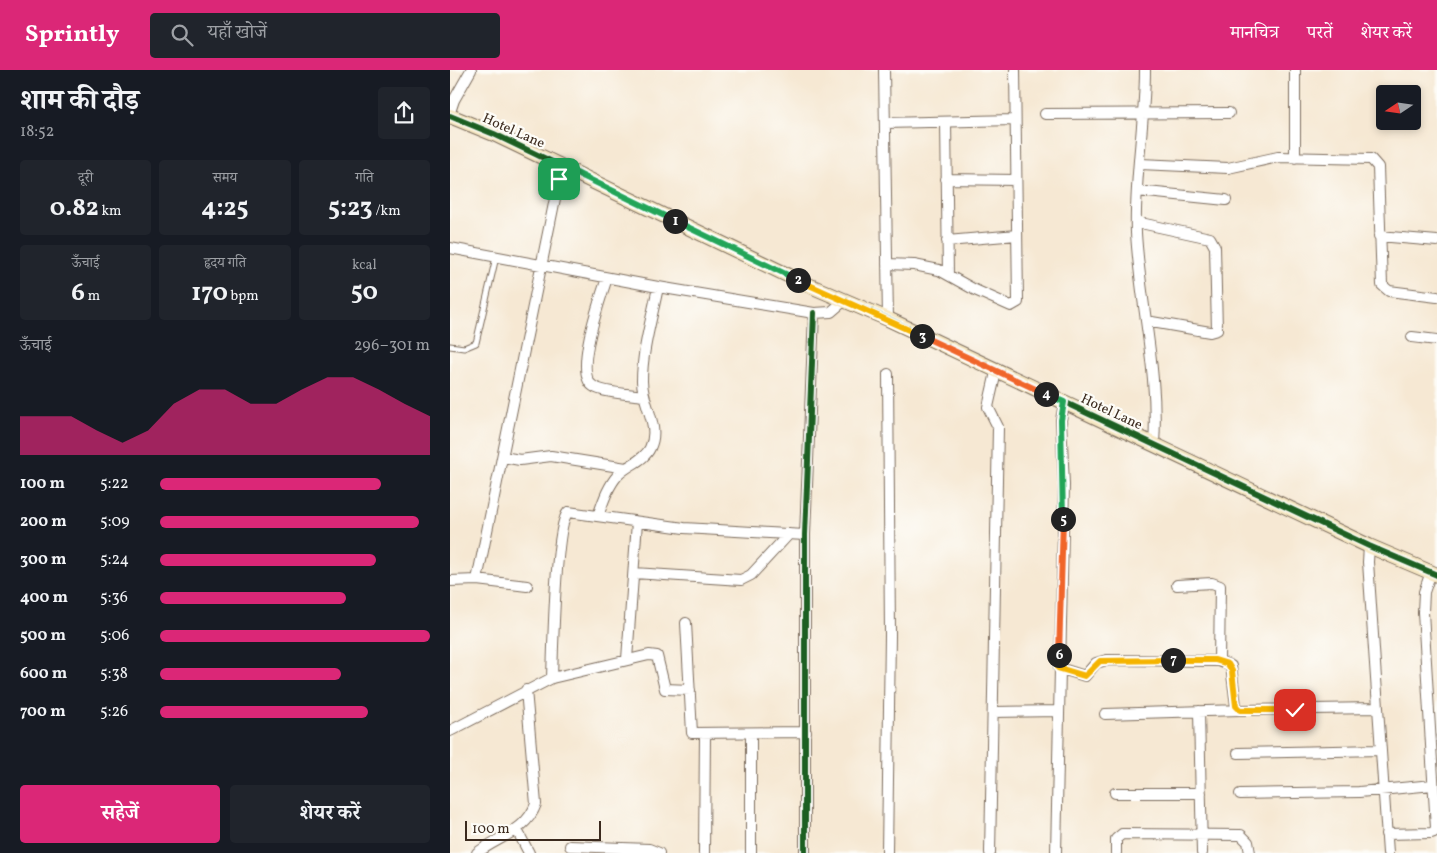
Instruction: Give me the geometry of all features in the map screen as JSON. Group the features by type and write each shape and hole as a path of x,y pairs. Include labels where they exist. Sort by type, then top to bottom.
{"street":[{"path":"450,112 454,100 471,70"},
{"path":"884,70 888,319"},
{"path":"887,264 924,266 948,275 975,290 1011,306 1015,305 1018,298 1014,120 1015,70"},
{"path":"1145,70 1136,222 1140,282 1153,376 1156,418 1154,444"},
{"path":"1295,70 1295,158"},
{"path":"1045,114 1229,113"},
{"name":"Hotel Lane","path":"450,116 561,173 797,279 841,305 888,319 994,383 1154,444 1368,554 1430,577"},
{"path":"886,123 1014,120"},
{"path":"946,122 948,275"},
{"path":"1140,164 1228,168 1267,158 1371,159 1378,167 1380,279 1385,290 1437,296"},
{"path":"477,580 561,173"},
{"path":"946,179 1016,180"},
{"path":"1137,191 1226,200"},
{"path":"1136,222 1210,238 1216,247 1217,330 1210,332 1146,321"},
{"path":"947,241 1017,235"},
{"path":"1379,236 1437,241"},
{"path":"450,248 607,278 814,313 825,314 841,305"},
{"path":"607,278 587,350 588,380 594,387 643,396"},
{"path":"598,516 611,484 626,468 646,454 652,442 653,425 643,396 644,357 658,287"},
{"path":"804,853 806,732 804,535 814,313"},
{"path":"1412,337 1437,340"},
{"path":"887,853 890,635 888,374"},
{"path":"990,853 998,427 988,408 994,383"},
{"path":"1056,853 1058,668 1064,485 1062,409"},
{"path":"503,457 520,460 551,456 626,468"},
{"path":"552,678 555,594 564,517 568,512 574,511 637,522 804,535"},
{"path":"627,660 637,522"},
{"path":"634,573 741,580 751,575 789,534"},
{"path":"1368,554 1376,708 1388,853"},
{"path":"1386,834 1434,832 1423,612 1430,577"},
{"path":"450,581 477,580 527,586"},
{"path":"1177,584 1212,583 1220,586 1219,661"},
{"path":"686,623 692,733 806,732"},
{"path":"450,731 552,678 649,655 657,656 664,689 690,690"},
{"path":"1058,668 1085,676 1096,663 1107,660 1219,661 1230,666 1236,706 1240,710"},
{"path":"477,853 517,830 532,813 536,804 526,690"},
{"path":"1105,714 1376,708"},
{"path":"993,712 1058,711"},
{"path":"1199,711 1202,853"},
{"path":"751,732 751,853"},
{"path":"704,853 705,734"},
{"path":"1238,753 1380,750"},
{"path":"1240,794 1383,789 1433,785"},
{"path":"1115,793 1201,793"},
{"path":"517,830 529,853"},
{"path":"1116,853 1116,839 1122,834 1241,835 1248,842 1250,853"},
{"path":"570,846 649,849 658,853"}],"lane":[{"path":"450,346 464,348 476,343 496,257"}],"cycle path":[{"path":"450,116 494,134 806,284 888,319 1369,546 1437,575"},
{"path":"805,853 805,535 814,313"}],"route":[{"path":"559,179 564,167 806,284 888,319 996,372 1064,402 1061,420 1064,485 1058,668 1085,676 1096,663 1107,660 1215,660 1226,662 1230,666 1238,709 1295,710"}]}
